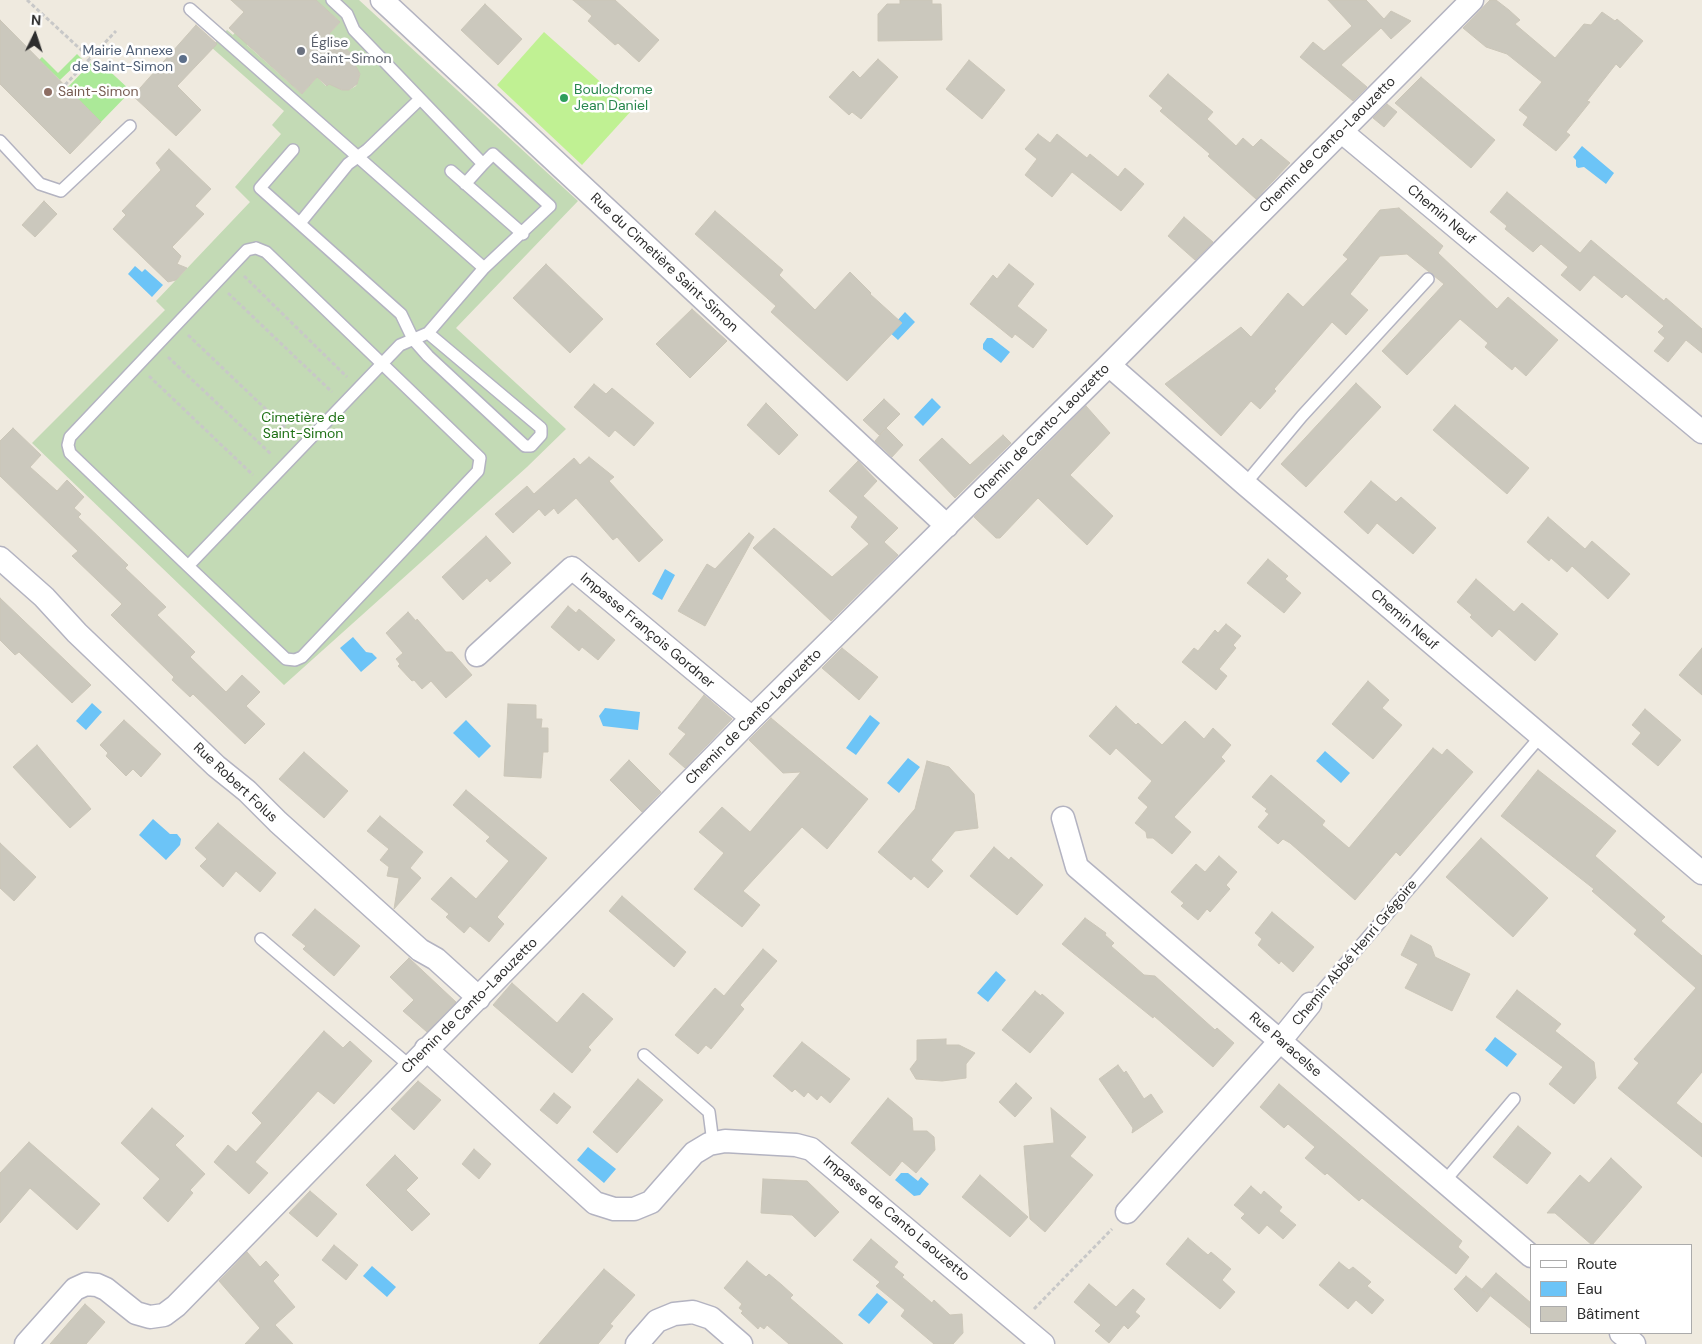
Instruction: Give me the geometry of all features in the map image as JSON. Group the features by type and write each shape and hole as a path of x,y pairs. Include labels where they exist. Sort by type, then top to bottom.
{"street":[{"name":"Rue du Cimetière Saint-Simon","path":"382,0 947,526"},
{"name":"Chemin de Canto-Laouzetto","path":"26,1344 75,1289 86,1284 97,1285 106,1289 136,1313 150,1317 164,1315 176,1306 752,718 1342,132 1465,2"},
{"name":"Chemin Neuf","path":"1342,132 1702,432"},
{"name":"Chemin Neuf","path":"1109,365 1245,484 1702,873"},
{"name":"Rue Robert Folus","path":"0,558 44,597 77,633 216,766 247,791 278,822 420,950 436,959 479,998"},
{"name":"Impasse François Gordner","path":"477,655 572,568 752,718"},
{"name":"Rue Paracelse","path":"1063,818 1077,867 1530,1255"},
{"name":"Chemin Abbé Henri Grégoire","path":"1127,1212 1280,1041 1310,1004"},
{"name":"Impasse de Canto Laouzetto","path":"426,1049 595,1202 614,1209 634,1209 650,1202 694,1153 713,1143 724,1141 811,1148 1043,1344"},
{"path":"637,1344 657,1322 674,1314 693,1312 711,1318 741,1344"},
{"path":"1622,1334 1634,1344"}],"lane":[{"path":"332,0 348,14 354,30 483,164"},
{"path":"190,9 484,268"},
{"path":"300,223 348,164 367,150 420,99"},
{"path":"0,141 40,184 61,191 130,126"},
{"path":"292,150 260,188 401,314 413,339 428,356 525,446 531,446 541,435 541,428 428,333"},
{"path":"188,566 400,345 428,333 484,268 550,206 493,154 465,184"},
{"path":"451,171 522,234"},
{"path":"256,248 266,252 480,458 478,471 302,657 294,660 286,659 188,566 70,453 68,445 70,437 233,265 247,250 256,248"},
{"path":"1245,484 1302,416 1428,279"},
{"name":"Chemin Abbé Henri Grégoire","path":"1310,1004 1540,736"},
{"path":"262,939 410,1066"},
{"path":"644,1056 709,1112 713,1143"},
{"path":"1444,1182 1514,1099"}],"path":[{"path":"27,0 90,58"},
{"path":"65,85 116,31"},
{"path":"233,265 359,388"},
{"path":"217,282 345,403"},
{"path":"176,325 304,445"},
{"path":"156,346 284,466"},
{"path":"138,365 265,486"},
{"path":"1020,1324 1096,1247"}],"green space":[{"name":"Cimetière de Saint-Simon","path":"315,0 359,0 578,201 456,328 566,429 527,467 284,685 32,443 165,310 156,301 250,202 235,187 281,134 272,125 284,111 211,47 227,30 233,35 236,31 249,43 247,45 302,94 317,77 326,86 331,82 342,90 349,90 356,86 360,74 350,60 354,56 329,34 340,22"},
{"name":"Boulodrome Jean Daniel","path":"544,32 632,110 582,165 497,85"},
{"path":"77,54 82,59 60,80 39,60 42,57 58,73"},
{"path":"92,62 102,64 131,91 101,122 67,88"}],"water":[{"path":"1582,146 1614,173 1606,184 1584,167 1578,168 1576,166 1576,160 1573,157"},
{"path":"135,266 142,272 145,269 163,285 152,297 128,274"},
{"path":"905,312 915,322 898,340 888,331"},
{"path":"987,338 992,338 1010,352 1001,363 983,349 983,344"},
{"path":"932,398 941,407 923,426 914,417"},
{"path":"665,569 675,575 662,600 652,594"},
{"path":"353,637 366,652 372,653 377,658 361,672 340,648"},
{"path":"92,703 102,712 86,730 76,721"},
{"path":"605,708 640,712 638,730 603,726 599,716"},
{"path":"870,715 880,723 856,755 846,748"},
{"path":"466,720 491,746 479,758 453,733"},
{"path":"1325,751 1350,773 1341,783 1316,761"},
{"path":"908,758 920,767 899,793 887,783"},
{"path":"153,819 170,834 177,834 181,839 180,845 166,860 139,835"},
{"path":"996,971 1006,980 988,1002 977,993"},
{"path":"1495,1037 1517,1054 1507,1067 1485,1050"},
{"path":"588,1147 616,1169 604,1183 577,1160"},
{"path":"901,1173 908,1173 918,1181 921,1177 929,1184 920,1195 914,1196 895,1180"},
{"path":"372,1266 396,1287 387,1297 363,1276"},
{"path":"877,1293 888,1302 869,1324 858,1315"}],"building":[{"name":"Église Saint-Simon","path":"231,0 316,0 340,22 329,34 354,56 352,59 360,74 357,84 349,90 342,90 329,84 327,86 317,77 302,94 229,28 244,12"},
{"path":"573,0 615,0 659,40 639,62 618,43 615,45 588,21 592,16"},
{"path":"900,0 932,0 932,4 941,4 942,40 878,41 878,14 887,4 900,4"},
{"path":"1328,0 1366,0 1384,19 1391,11 1411,21 1391,39 1381,28 1341,65 1367,87 1353,101 1300,57 1313,42 1324,51 1352,26"},
{"path":"1490,0 1496,0 1509,10 1520,20 1515,24 1555,58 1584,24 1591,25 1602,12 1615,21 1617,19 1643,41 1620,68 1616,64 1587,101 1590,102 1566,132 1570,135 1556,151 1523,125 1528,117 1519,110 1542,82 1507,54 1486,47 1463,28"},
{"path":"485,4 522,39 498,65 461,30"},
{"path":"0,20 101,122 70,154 0,84"},
{"path":"196,25 217,44 177,86 201,110 176,136 133,96"},
{"path":"878,59 898,77 861,119 852,112 849,115 829,97 853,71 860,78"},
{"path":"969,60 1005,90 982,119 946,89"},
{"path":"1168,74 1213,112 1207,119 1236,146 1243,138 1253,147 1261,139 1290,163 1256,199 1208,156 1210,154 1160,111 1163,108 1149,96"},
{"path":"1421,77 1495,140 1471,168 1395,103"},
{"path":"1387,104 1397,112 1384,127 1373,118"},
{"path":"1038,134 1050,143 1057,134 1087,158 1090,154 1118,177 1125,168 1144,184 1121,211 1072,172 1052,197 1025,175 1037,159 1025,149"},
{"path":"169,149 211,189 195,206 204,214 172,247 181,256 177,264 187,268 176,280 168,282 113,229 126,215 122,211 161,170 156,163"},
{"path":"1507,192 1580,253 1591,240 1664,301 1666,298 1702,329 1702,353 1686,340 1668,362 1654,351 1665,338 1658,332 1664,326 1626,294 1622,298 1594,275 1580,291 1561,275 1568,267 1541,244 1533,252 1505,229 1507,226 1490,212"},
{"path":"44,201 57,214 35,237 22,225"},
{"path":"1399,208 1443,246 1438,253 1497,309 1508,297 1558,340 1526,376 1515,366 1512,370 1485,347 1488,343 1460,319 1407,375 1382,351 1444,284 1407,254 1380,256 1350,294 1368,310 1346,335 1332,322 1274,389 1276,391 1260,409 1251,401 1221,436 1165,384 1241,327 1251,337 1288,293 1303,307 1348,259 1343,255 1380,210"},
{"path":"715,211 783,270 779,275 815,310 850,272 870,294 902,323 847,381 771,312 776,306 695,234"},
{"path":"1184,217 1213,242 1195,260 1168,236"},
{"path":"546,264 603,319 570,353 513,298"},
{"path":"1009,264 1034,284 1017,306 1047,330 1033,348 1015,334 1012,338 970,304 993,275 997,279"},
{"path":"692,309 727,341 690,378 656,344"},
{"path":"1356,383 1381,407 1306,487 1281,464"},
{"path":"594,384 606,394 612,388 654,423 634,446 615,430 609,437 574,407"},
{"path":"884,399 900,414 879,435 863,420"},
{"path":"766,403 798,435 779,455 747,425"},
{"path":"1455,405 1529,468 1507,494 1433,430"},
{"path":"1086,406 1110,433 1070,475 1113,516 1087,545 1038,498 1000,538 996,538 974,517"},
{"path":"13,428 41,455 30,467 57,491 67,480 84,497 74,508 81,514 78,517 128,565 125,568 166,607 157,615 195,652 190,657 226,692 242,675 260,692 246,706 265,724 245,744 193,694 190,697 172,680 174,677 111,615 122,604 72,556 78,551 0,476 0,441"},
{"path":"886,428 903,445 892,457 875,441"},
{"path":"1003,435 1011,443 955,498 919,460 942,438 970,465"},
{"path":"589,457 614,477 609,481 663,540 639,562 617,537 613,540 576,498 558,514 554,508 545,516 539,509 513,533 495,514 527,486 534,494 574,458 580,465"},
{"path":"858,461 877,481 863,496 898,528 884,542 898,555 831,621 753,548 774,528 832,577 869,544 851,527 858,517 829,491"},
{"path":"1371,481 1396,502 1401,497 1436,528 1413,554 1377,523 1368,534 1344,512"},
{"path":"1548,517 1585,549 1592,541 1630,574 1608,599 1572,566 1567,572 1551,558 1549,561 1527,542"},
{"path":"749,533 754,537 705,626 678,611 707,564 715,569"},
{"path":"486,536 511,563 490,582 487,578 463,600 442,577"},
{"path":"1268,559 1288,576 1285,579 1301,593 1284,613 1247,583"},
{"path":"1476,579 1514,612 1522,603 1558,634 1535,661 1499,629 1492,637 1457,602"},
{"path":"0,598 91,685 72,703 19,652 15,655 0,640"},
{"path":"568,606 576,613 579,609 615,640 598,660 582,647 579,651 551,627"},
{"path":"408,612 416,621 417,619 446,652 452,652 472,675 446,698 431,681 422,689 398,666 400,664 396,659 403,653 386,633"},
{"path":"1226,624 1241,636 1233,645 1236,648 1219,669 1227,676 1216,690 1182,662 1194,648 1198,651 1215,630 1218,633"},
{"path":"842,648 878,677 859,700 822,668"},
{"path":"1702,648 1702,695 1679,675"},
{"path":"1368,681 1389,700 1382,708 1402,725 1373,759 1332,724"},
{"path":"704,695 732,719 685,768 669,754 686,734 678,728"},
{"path":"508,704 536,705 536,719 542,719 541,728 548,728 548,752 543,752 541,778 504,776"},
{"path":"1116,706 1136,725 1138,723 1162,745 1185,721 1204,739 1213,728 1231,745 1221,757 1225,761 1174,817 1191,832 1172,854 1153,838 1147,838 1146,832 1135,823 1148,807 1138,798 1152,781 1116,748 1110,755 1089,736"},
{"path":"1645,709 1681,740 1658,766 1632,744 1641,733 1632,725"},
{"path":"771,718 868,799 827,849 802,827 743,891 760,905 742,927 694,889 724,853 699,832 722,807 750,832 801,772 783,773 749,740"},
{"path":"124,720 161,754 141,777 133,769 126,776 106,756 108,753 100,745"},
{"path":"37,745 91,809 70,828 13,767"},
{"path":"1433,748 1442,755 1447,749 1473,772 1400,856 1396,852 1355,900 1290,843 1283,839 1278,844 1258,827 1269,814 1265,811 1267,809 1252,797 1271,775 1325,821 1322,825 1349,848"},
{"path":"304,752 348,791 324,818 279,779"},
{"path":"629,760 661,792 642,812 610,780"},
{"path":"927,761 949,767 974,794 978,828 955,831 931,860 943,871 928,888 914,876 911,880 878,852 915,809"},
{"path":"1538,770 1616,831 1595,856 1665,917 1661,921 1702,956 1702,1072 1676,1103 1702,1124 1702,1157 1618,1088 1639,1063 1634,1059 1696,988 1634,934 1637,930 1592,891 1594,889 1501,816"},
{"path":"466,790 547,858 497,917 504,924 489,942 470,926 464,933 446,917 449,914 431,899 451,877 476,899 509,861 486,841 490,837 453,805"},
{"path":"380,816 423,852 410,868 421,878 394,909 399,878 387,876 389,867 380,860 389,849 367,831"},
{"path":"218,823 276,873 260,892 236,871 223,887 200,866 207,859 195,848"},
{"path":"1481,838 1548,898 1513,937 1446,877"},
{"path":"0,843 36,877 14,901 0,888"},
{"path":"994,847 1009,860 1011,857 1043,885 1017,915 970,876"},
{"path":"1219,856 1237,872 1226,885 1230,889 1210,912 1207,909 1198,920 1181,906 1184,903 1171,892 1196,864 1205,872"},
{"path":"622,896 686,952 674,967 609,911"},
{"path":"315,909 360,946 334,976 303,949 306,946 292,935"},
{"path":"1272,912 1314,947 1293,972 1281,961 1279,964 1258,945 1262,939 1255,933"},
{"path":"1085,918 1106,933 1105,935 1114,943 1111,946 1144,975 1155,976 1215,1030 1217,1028 1234,1043 1213,1067 1154,1016 1153,1018 1062,944"},
{"path":"1411,935 1431,946 1435,957 1470,974 1452,1011 1405,988 1418,964 1401,955"},
{"path":"763,949 777,961 740,1005 744,1009 711,1049 706,1045 698,1054 675,1035 715,988 724,996"},
{"path":"409,958 456,1002 427,1032 403,1011 414,1000 390,977"},
{"path":"512,983 557,1023 583,993 613,1019 588,1047 591,1050 572,1073 493,1005"},
{"path":"1517,990 1561,1024 1555,1031 1594,1062 1596,1078 1574,1104 1549,1084 1563,1067 1496,1017"},
{"path":"1035,991 1041,996 1042,994 1064,1013 1030,1053 1002,1030"},
{"path":"324,1031 343,1048 350,1041 372,1061 334,1104 318,1091 255,1162 268,1173 249,1194 214,1162 228,1145 236,1152 262,1123 252,1113"},
{"path":"946,1039 946,1045 959,1045 975,1053 966,1064 966,1078 942,1081 916,1079 910,1069 917,1060 917,1040"},
{"path":"802,1042 850,1079 830,1103 821,1095 817,1100 808,1092 804,1097 795,1089 792,1092 773,1076"},
{"path":"1118,1065 1124,1073 1126,1071 1144,1099 1151,1094 1163,1112 1132,1133 1133,1128 1099,1079"},
{"path":"638,1079 663,1100 617,1153 593,1132"},
{"path":"418,1081 441,1100 414,1130 391,1109"},
{"path":"1016,1083 1032,1098 1015,1117 999,1102"},
{"path":"1279,1084 1462,1241 1458,1247 1469,1257 1456,1274 1362,1198 1359,1201 1327,1173 1325,1175 1305,1158 1315,1147 1288,1124 1284,1128 1260,1107"},
{"path":"554,1093 571,1107 557,1124 540,1110"},
{"path":"888,1098 912,1118 913,1131 927,1131 934,1137 935,1150 916,1173 902,1161 890,1176 851,1143"},
{"path":"152,1108 184,1136 175,1145 205,1174 190,1190 193,1193 168,1222 143,1198 160,1179 121,1143"},
{"path":"1051,1108 1086,1137 1070,1156 1093,1175 1045,1232 1030,1219 1024,1146 1054,1143"},
{"path":"1518,1126 1551,1153 1527,1184 1493,1157"},
{"path":"29,1142 100,1204 77,1230 30,1188 0,1223 0,1173"},
{"path":"474,1149 491,1164 479,1179 462,1164"},
{"path":"395,1155 418,1178 406,1190 430,1214 412,1231 366,1185"},
{"path":"1611,1158 1642,1187 1593,1244 1555,1213 1547,1213 1580,1175 1589,1183"},
{"path":"980,1175 1028,1217 1010,1237 962,1197"},
{"path":"763,1179 807,1181 839,1212 815,1237 792,1215 761,1213"},
{"path":"1251,1186 1261,1195 1264,1191 1282,1207 1279,1211 1296,1225 1283,1239 1267,1225 1259,1234 1241,1218 1245,1214 1234,1205"},
{"path":"310,1191 337,1214 317,1237 289,1213"},
{"path":"1188,1238 1208,1255 1211,1252 1231,1269 1222,1280 1235,1292 1220,1309 1166,1264"},
{"path":"871,1239 898,1262 894,1267 904,1275 902,1277 932,1303 934,1300 950,1315 962,1314 963,1333 953,1344 934,1344 901,1316 905,1310 876,1286 880,1282 853,1260"},
{"path":"334,1245 358,1265 346,1280 322,1260"},
{"path":"247,1252 260,1267 266,1261 279,1275 273,1281 295,1307 275,1325 293,1344 245,1344 260,1328 219,1281"},
{"path":"747,1261 766,1277 769,1274 782,1285 793,1295 790,1298 843,1344 789,1344 767,1325 764,1329 760,1326 758,1329 741,1313 743,1311 739,1308 742,1304 724,1288"},
{"path":"1339,1262 1349,1270 1353,1267 1371,1282 1367,1286 1384,1300 1372,1314 1356,1300 1348,1309 1319,1285"},
{"path":"604,1269 635,1295 610,1324 613,1326 598,1344 539,1344"},
{"path":"1496,1273 1530,1302 1530,1328 1482,1289"},
{"path":"1466,1276 1490,1296 1477,1312 1454,1289"},
{"path":"1089,1284 1116,1307 1133,1289 1145,1299 1135,1312 1140,1316 1128,1329 1124,1325 1109,1343 1095,1331 1101,1325 1074,1302"},
{"path":"85,1304 105,1322 86,1344 50,1344"}],"place":[{"name":"Église Saint-Simon","path":"301,51"},
{"name":"Mairie Annexe de Saint-Simon","path":"183,59"},
{"name":"Saint-Simon","path":"48,92"},
{"name":"Boulodrome Jean Daniel","path":"564,98"}]}
